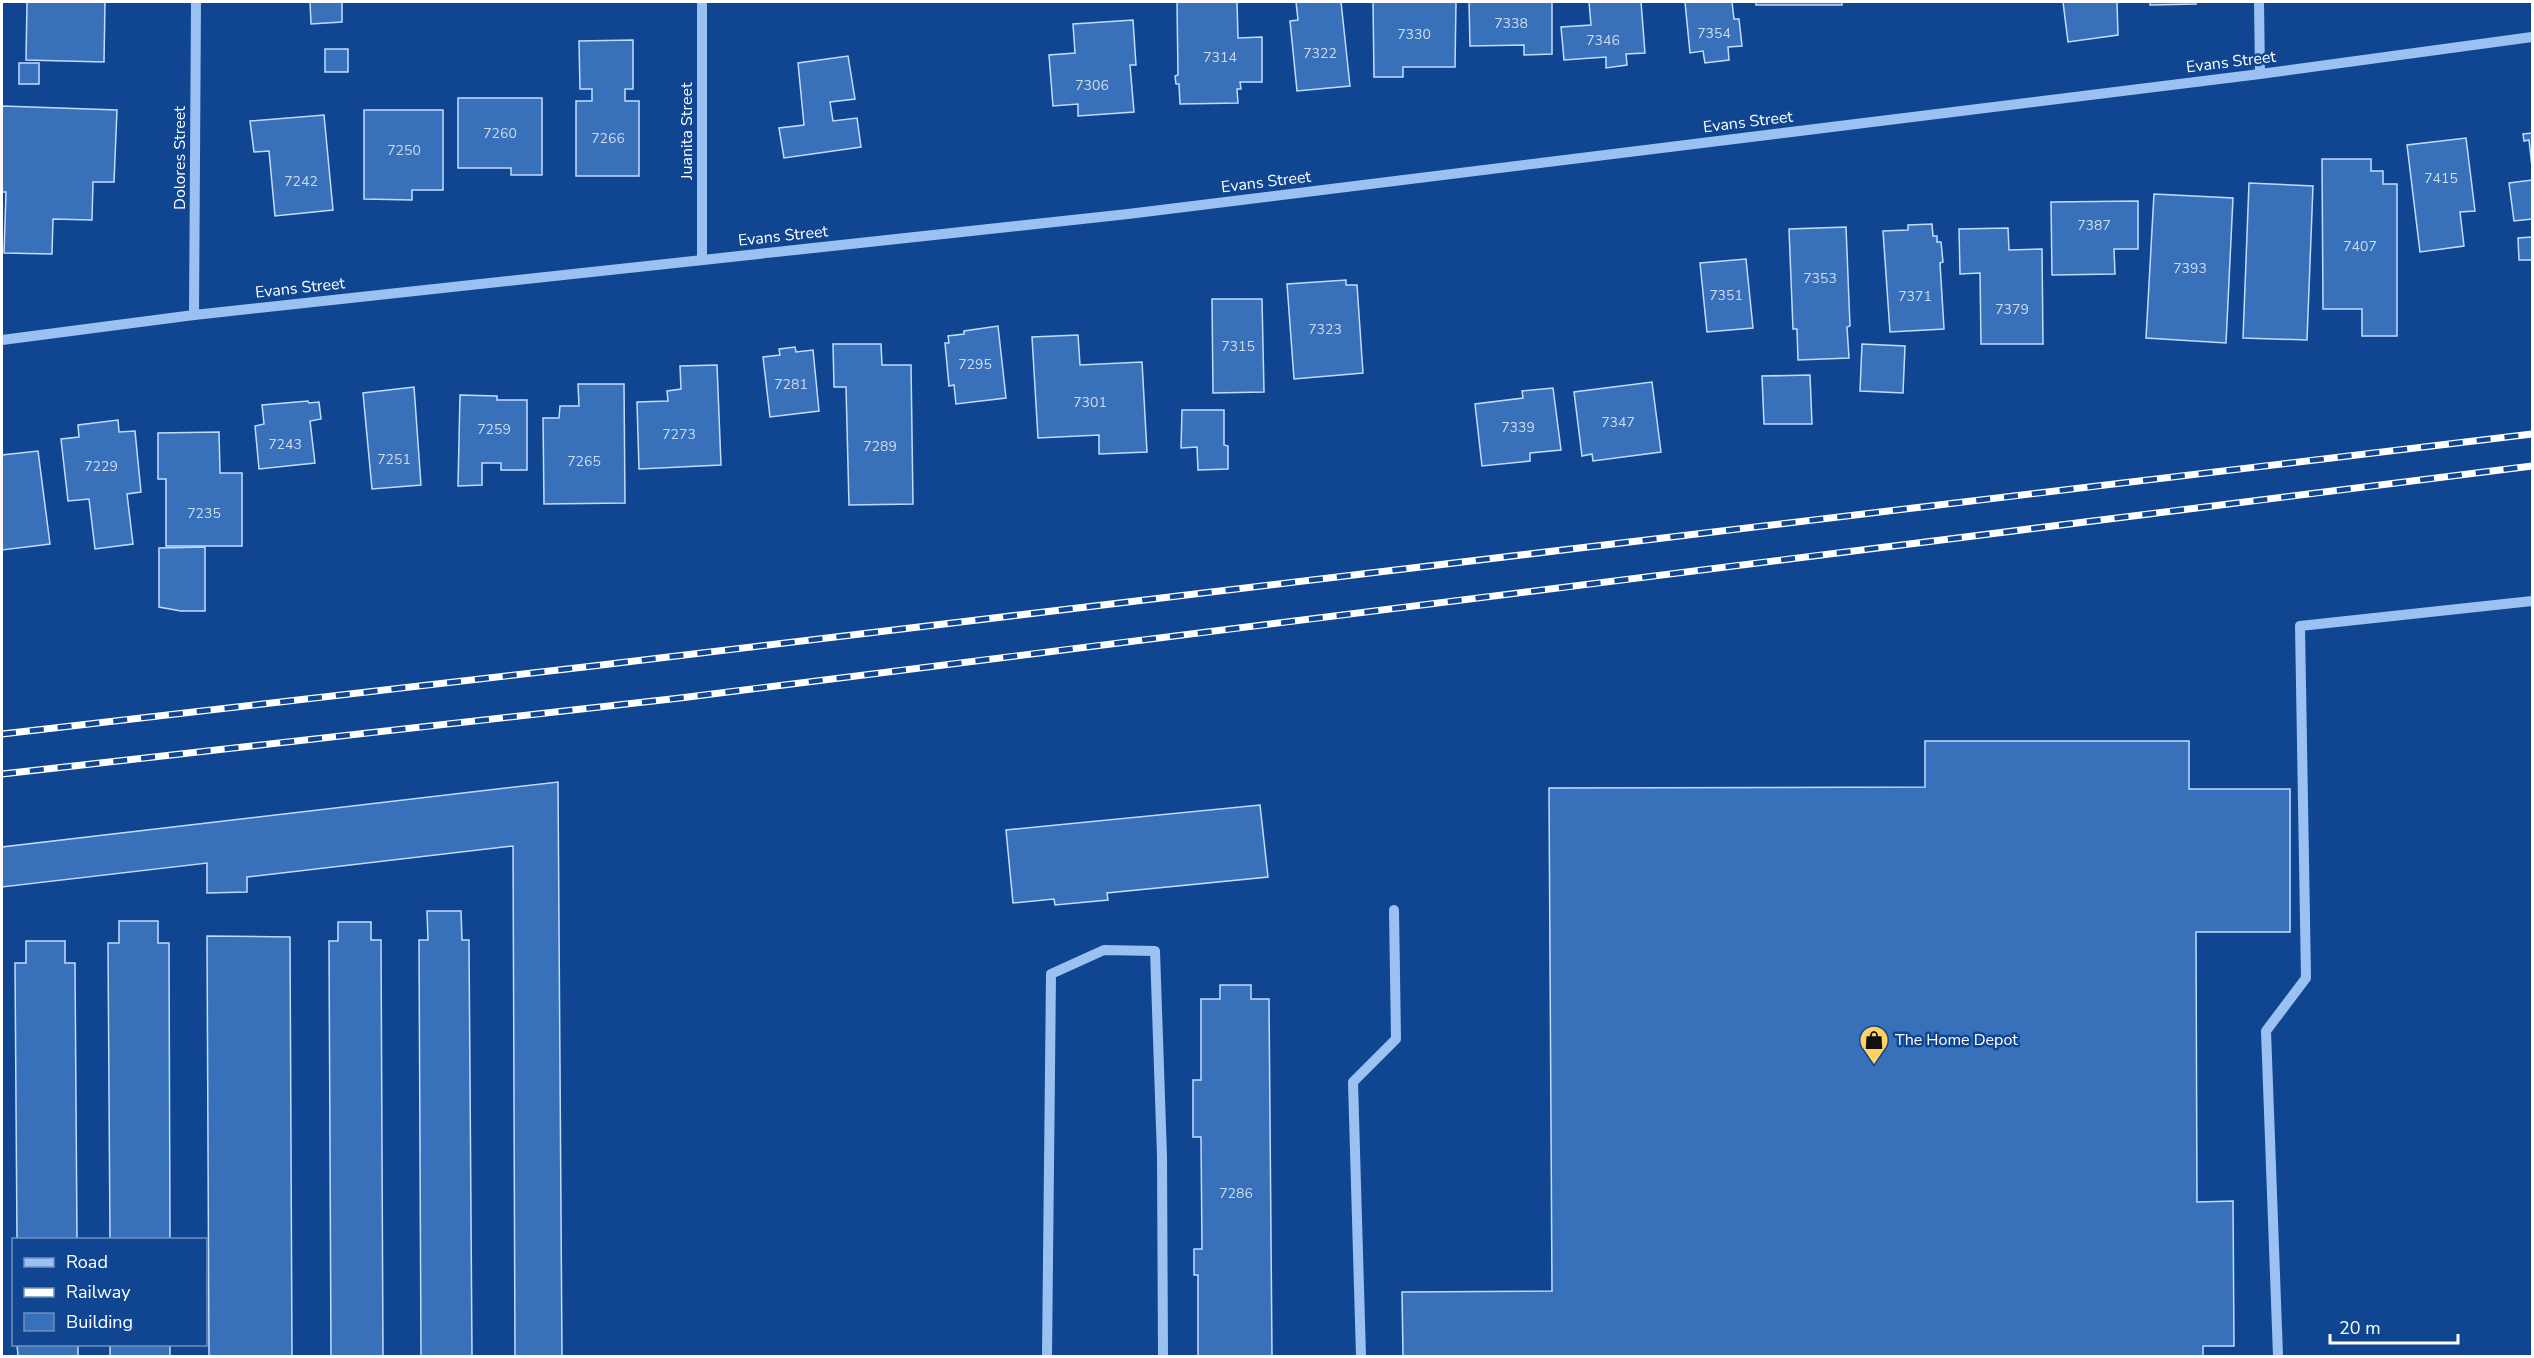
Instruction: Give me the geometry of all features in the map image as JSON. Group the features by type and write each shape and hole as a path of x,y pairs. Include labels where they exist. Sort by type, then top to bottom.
{"street":[{"name":"Dolores Street","path":"194,315 196,2"},
{"name":"Juanita Street","path":"702,2 702,260"},
{"path":"2259,2 2260,74"},
{"name":"Evans Street","path":"2,340 194,315 1128,214 2260,74 2532,37"},
{"path":"2278,1356 2266,1031 2306,978 2300,626 2532,601"},
{"path":"1361,1356 1353,1082 1396,1039 1394,910"},
{"path":"1047,1356 1051,974 1104,950 1114,950 1155,951 1162,1155 1163,1356"}],"building":[{"path":"27,2 105,2 104,62 26,60"},
{"path":"310,2 342,2 342,22 311,24"},
{"path":"1177,2 1237,2 1238,38 1262,37 1262,82 1240,82 1241,89 1237,89 1238,103 1180,104 1179,84 1176,84 1175,76 1178,75"},
{"path":"1296,2 1341,2 1350,86 1297,91 1290,21 1298,20"},
{"path":"1373,2 1456,2 1455,67 1403,67 1403,77 1374,77"},
{"path":"1469,2 1552,2 1552,54 1524,55 1524,45 1470,46"},
{"path":"1589,2 1641,2 1645,53 1626,54 1627,65 1606,68 1606,57 1564,60 1561,27 1591,25"},
{"path":"1685,2 1732,2 1734,19 1739,19 1742,46 1728,47 1729,60 1705,63 1703,51 1690,53"},
{"path":"1756,2 1842,2 1842,5 1756,5"},
{"path":"2063,2 2117,2 2118,35 2068,42"},
{"path":"2150,2 2196,2 2196,4 2150,5"},
{"path":"1133,20 1136,65 1130,65 1134,112 1078,116 1078,104 1053,106 1049,55 1075,53 1073,24"},
{"path":"633,40 633,89 625,89 625,101 639,101 639,176 576,176 576,101 592,101 592,89 580,89 579,41"},
{"path":"325,49 348,49 348,72 325,72"},
{"path":"848,56 855,99 830,102 833,121 857,118 861,147 784,158 779,128 804,125 798,63"},
{"path":"19,63 39,63 39,84 19,84"},
{"path":"458,98 542,98 542,175 511,175 511,168 458,168"},
{"path":"2,106 117,110 114,182 93,182 92,220 53,219 52,254 4,253 6,192 2,192"},
{"path":"364,110 443,110 443,190 412,190 412,200 364,199"},
{"path":"324,115 333,210 275,216 269,151 254,152 250,121"},
{"path":"2532,133 2532,167 2529,140 2524,141 2523,134"},
{"path":"2466,138 2475,211 2460,212 2464,246 2420,252 2407,145"},
{"path":"2322,159 2371,159 2371,171 2383,171 2383,184 2397,184 2397,336 2362,336 2362,309 2323,309"},
{"path":"2532,180 2532,219 2514,221 2509,183"},
{"path":"2249,183 2313,186 2307,340 2243,338"},
{"path":"2154,194 2233,198 2226,343 2146,338"},
{"path":"2138,201 2138,249 2114,249 2115,274 2052,275 2051,202"},
{"path":"1932,224 1933,236 1937,236 1937,242 1941,242 1944,329 1890,332 1883,231 1908,230 1908,225"},
{"path":"1846,227 1849,358 1798,360 1797,329 1793,329 1789,229"},
{"path":"2008,228 2009,250 2042,249 2043,344 1981,344 1980,273 1960,274 1959,229"},
{"path":"2532,237 2532,260 2519,260 2518,238"},
{"path":"1746,259 1753,328 1707,332 1700,263"},
{"path":"1346,280 1346,285 1357,285 1363,373 1294,379 1287,284"},
{"path":"1212,299 1262,299 1264,392 1213,393"},
{"path":"998,326 1006,398 956,404 954,385 949,386 945,343 949,343 948,336"},
{"path":"1078,335 1080,365 1142,362 1147,452 1099,454 1099,435 1038,438 1032,337"},
{"path":"833,344 881,344 882,365 911,365 913,504 849,505 846,387 834,387"},
{"path":"1862,344 1905,346 1903,393 1860,391"},
{"path":"795,347 796,352 813,350 819,411 770,417 763,357 780,355 779,349"},
{"path":"717,365 721,465 639,469 637,402 668,401 667,391 681,389 680,366"},
{"path":"1810,375 1812,424 1764,424 1762,376"},
{"path":"1652,382 1661,452 1593,461 1592,454 1582,456 1574,392"},
{"path":"578,384 624,384 625,503 544,504 543,418 559,418 560,406 579,406"},
{"path":"414,387 421,485 372,489 363,393"},
{"path":"1553,388 1561,450 1530,453 1530,461 1482,466 1475,404 1523,398 1522,391"},
{"path":"460,395 497,396 497,400 527,400 527,470 501,470 501,463 482,463 482,485 458,486"},
{"path":"308,401 309,403 319,402 321,419 310,421 315,463 259,469 255,426 264,424 262,405"},
{"path":"1182,410 1224,410 1224,445 1228,446 1228,469 1198,470 1197,447 1181,448"},
{"path":"118,420 119,432 135,431 141,492 127,494 133,544 95,549 89,499 68,501 61,439 79,437 78,425"},
{"path":"219,432 220,473 242,473 242,546 166,546 166,479 158,479 158,433"},
{"path":"38,451 50,544 2,550 2,455"},
{"path":"205,547 205,611 181,611 159,607 159,548"},
{"name":"The Home Depot","path":"1925,741 2189,741 2189,789 2290,789 2290,932 2196,932 2197,1202 2233,1201 2234,1346 2203,1346 2203,1356 1403,1356 1402,1292 1552,1291 1549,788 1925,787"},
{"path":"558,782 562,1356 515,1356 513,846 247,877 247,892 207,893 207,863 2,887 2,847"},
{"path":"1260,805 1268,877 1107,893 1108,900 1055,905 1054,899 1013,903 1006,830"},
{"path":"427,911 461,911 462,940 469,940 472,1356 421,1356 419,940 428,940"},
{"path":"119,921 158,921 158,943 169,943 170,1238 110,1238 108,943 119,943"},
{"path":"338,922 371,922 371,940 381,940 383,1356 331,1356 329,941 338,941"},
{"path":"207,936 290,937 292,1356 209,1356"},
{"path":"26,941 65,941 65,963 75,963 77,1238 17,1238 15,963 26,963"},
{"path":"1220,985 1251,985 1251,999 1269,999 1272,1356 1198,1356 1198,1275 1194,1275 1194,1249 1202,1249 1201,1137 1193,1137 1193,1080 1201,1080 1201,999 1220,999"},
{"path":"17,1346 78,1346 78,1356 18,1356"},
{"path":"110,1346 170,1346 170,1356 110,1356"}],"railway":[{"path":"2,734 593,666 2532,434"},
{"path":"2,774 680,698 2532,466"}],"place":[{"name":"The Home Depot","path":"1874,1066"}]}
